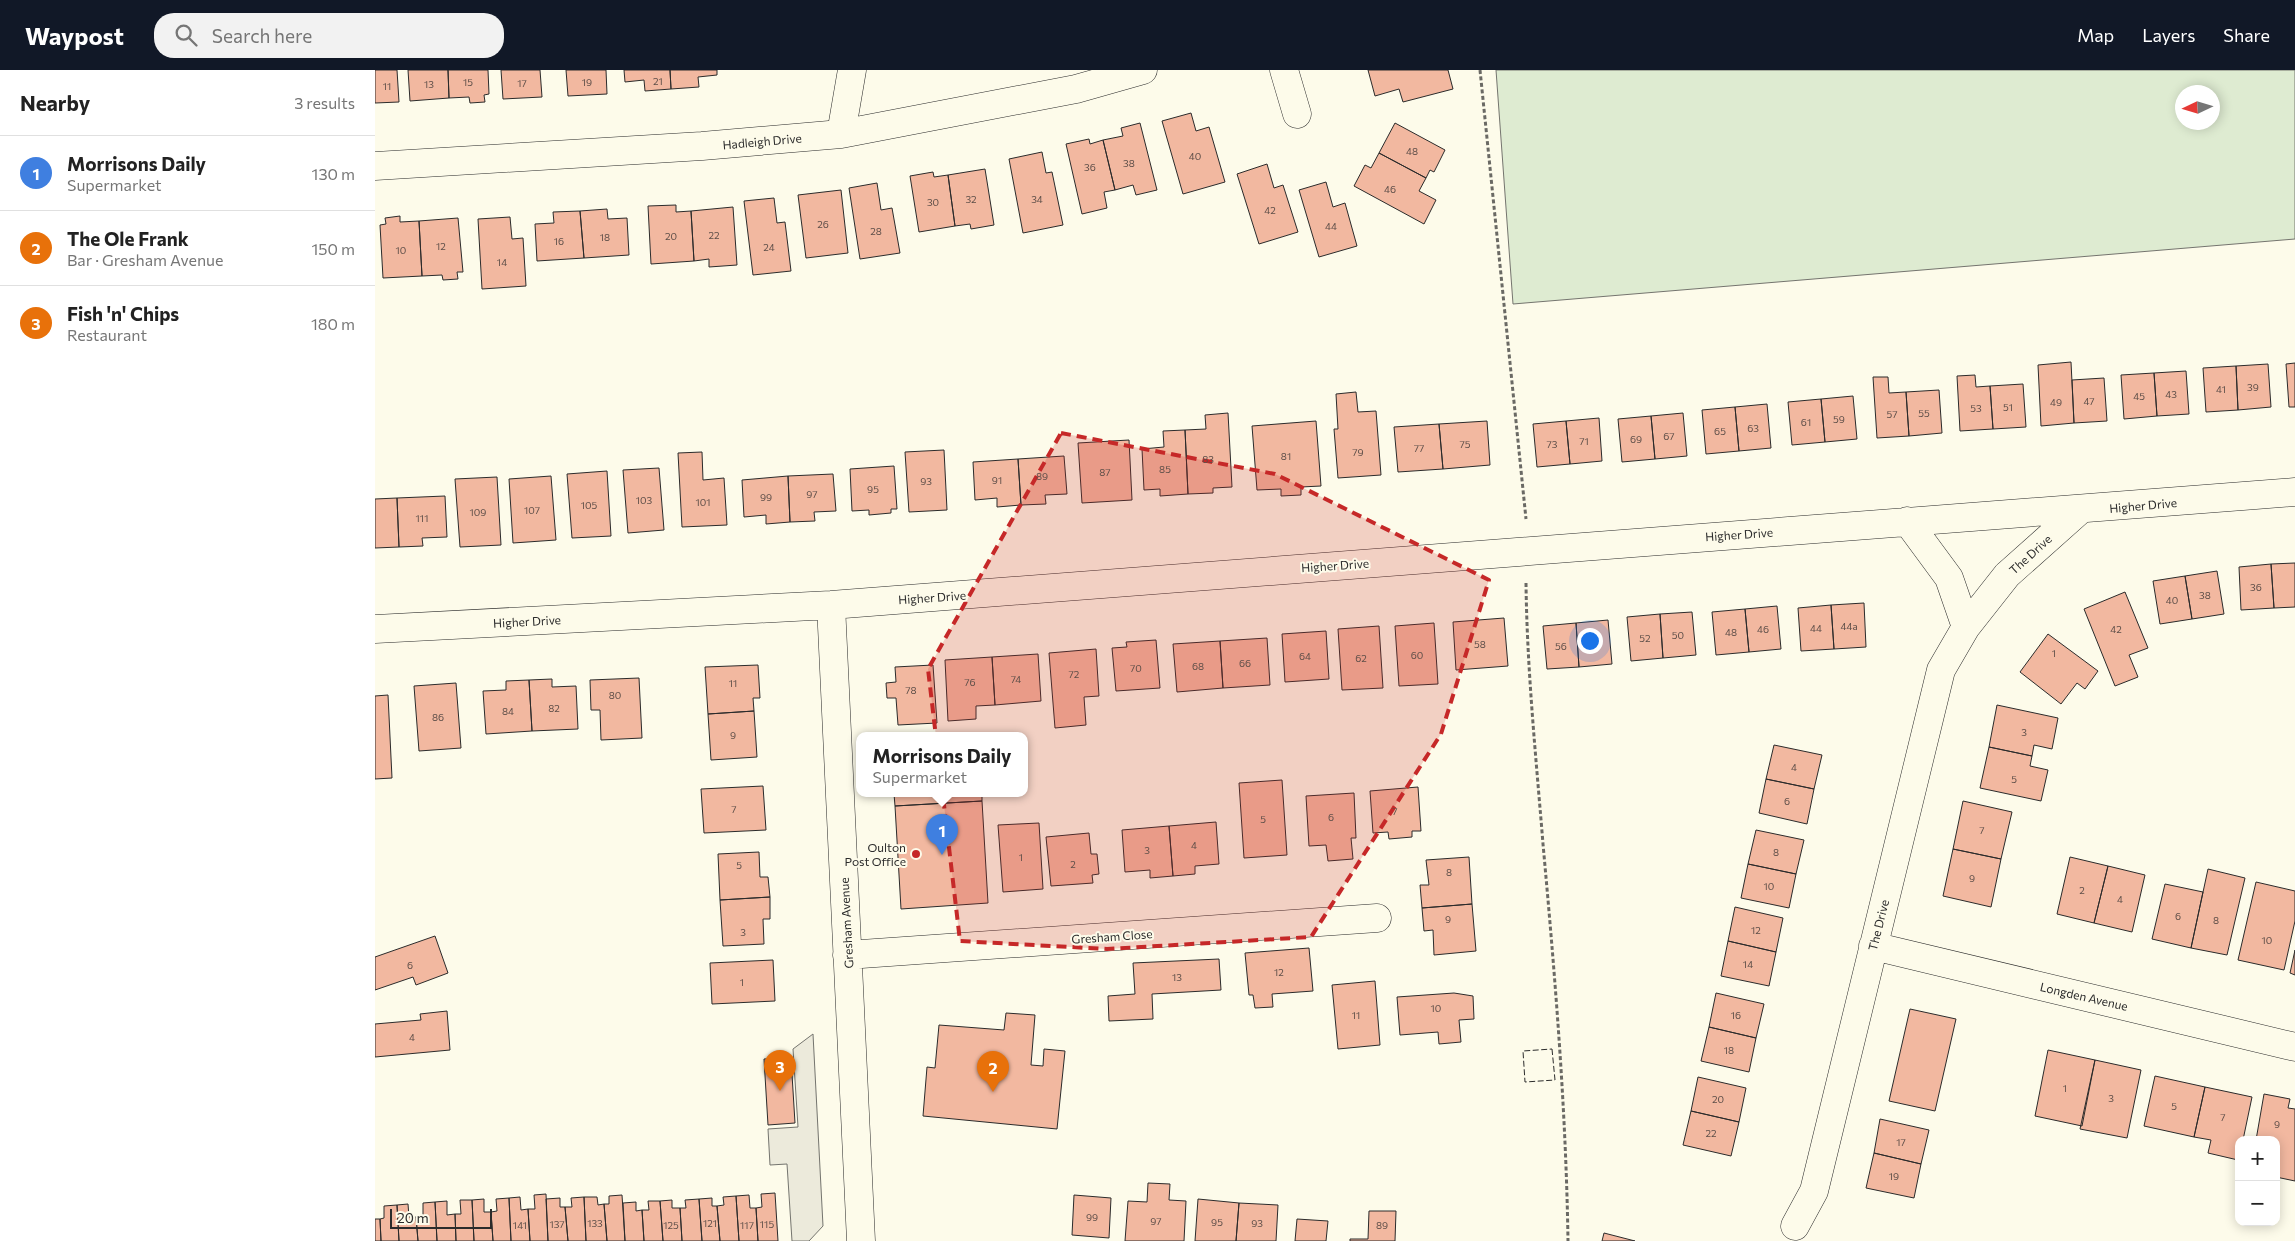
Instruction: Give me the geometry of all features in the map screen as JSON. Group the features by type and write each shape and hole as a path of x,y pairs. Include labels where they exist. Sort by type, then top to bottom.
{"street":[{"path":"841,134 852,70"},
{"name":"Hadleigh Drive","path":"375,166 702,146 841,134 1076,89 1143,70"},
{"path":"1284,70 1297,114"},
{"name":"Higher Drive","path":"375,629 831,605 2295,492"},
{"name":"The Drive","path":"1795,1226 1814,1191 1941,670 1966,627 2007,575 2080,510"},
{"path":"1907,521 1949,578 1966,627"},
{"name":"Gresham Avenue","path":"831,605 861,1241"},
{"name":"Gresham Close","path":"847,955 1377,918"},
{"name":"Longden Avenue","path":"1873,946 2295,1047"}],"path":[{"path":"1480,70 1525,510 1525,550 1535,750 1561,1059 1567,1161 1568,1241"}],"highlighted area":[{"path":"1061,433 1275,474 1489,580 1441,734 1311,937 1107,949 960,941 928,669"}],"green space":[{"path":"1496,70 2295,70 2295,239 1513,304"}],"shaded area":[{"path":"813,1034 823,1226 809,1241 792,1241 787,1164 770,1165 768,1129 798,1127 793,1049"}],"building":[{"path":"375,70 397,70 399,102 375,103"},
{"path":"408,70 448,70 449,98 410,101"},
{"path":"448,70 488,70 489,94 484,95 485,102 470,103 469,97 449,98"},
{"path":"501,70 540,70 542,97 503,99"},
{"path":"566,70 606,70 607,94 568,96"},
{"path":"624,70 670,70 671,89 645,91 644,80 625,82"},
{"path":"670,70 717,70 717,75 698,77 699,87 671,89"},
{"path":"1368,70 1448,70 1453,89 1403,102 1399,89 1375,96"},
{"path":"1191,113 1196,131 1209,127 1225,182 1183,194 1162,121"},
{"path":"1140,123 1157,190 1136,195 1133,185 1115,190 1103,140 1123,136 1121,128"},
{"path":"1395,123 1445,150 1434,172 1430,170 1426,178 1379,153"},
{"path":"1089,139 1090,144 1103,140 1115,190 1104,192 1107,208 1082,214 1066,144"},
{"path":"1042,152 1046,173 1052,172 1063,225 1023,233 1009,159"},
{"path":"1379,153 1426,178 1419,191 1436,200 1424,224 1354,186 1365,165 1371,168"},
{"path":"1267,164 1274,188 1283,185 1298,232 1259,244 1237,174"},
{"path":"985,169 994,225 971,229 970,224 955,226 948,175"},
{"path":"933,172 934,177 948,175 955,226 919,232 910,176"},
{"path":"1326,182 1333,207 1345,203 1357,246 1319,257 1299,190"},
{"path":"877,183 881,210 892,208 900,253 860,259 849,188"},
{"path":"841,190 848,253 806,258 798,195"},
{"path":"774,198 777,223 785,222 791,271 753,275 744,201"},
{"path":"676,205 676,212 691,211 694,261 651,264 648,206"},
{"path":"733,207 737,265 709,267 709,259 694,261 691,211"},
{"path":"607,209 608,219 627,218 629,255 584,258 580,211"},
{"path":"580,211 584,258 537,261 535,224 554,223 553,212"},
{"path":"400,216 400,222 419,221 422,276 383,278 380,225 386,224 385,218"},
{"path":"510,217 512,239 523,238 526,286 482,289 478,219"},
{"path":"458,218 463,272 457,272 458,279 443,280 442,275 422,276 419,221"},
{"path":"2071,362 2074,423 2041,426 2038,365"},
{"path":"2295,363 2295,407 2289,407 2286,364"},
{"path":"2268,364 2271,407 2238,410 2236,366"},
{"path":"2236,366 2238,410 2206,412 2203,368"},
{"path":"2186,371 2189,414 2157,416 2154,373"},
{"path":"2154,373 2157,416 2124,419 2121,375"},
{"path":"1975,375 1976,387 1990,386 1993,429 1960,431 1957,376"},
{"path":"1873,377 1888,377 1889,393 1906,392 1909,436 1877,438"},
{"path":"2104,378 2107,421 2074,423 2072,380"},
{"path":"2023,384 2026,427 1993,429 1990,386"},
{"path":"1939,390 1942,433 1909,436 1906,392"},
{"path":"1356,392 1358,412 1376,411 1381,475 1338,478 1334,429 1338,429 1336,394"},
{"path":"1853,396 1857,439 1825,442 1821,399"},
{"path":"1821,399 1825,442 1792,445 1788,402"},
{"path":"1767,404 1771,448 1739,451 1735,407"},
{"path":"1735,407 1739,451 1706,454 1702,410"},
{"path":"1228,413 1232,487 1213,488 1213,493 1188,494 1185,430 1206,429 1205,415"},
{"path":"1683,413 1687,456 1655,459 1651,416"},
{"path":"1651,416 1655,459 1622,462 1618,419"},
{"path":"1599,418 1602,461 1570,464 1566,421"},
{"path":"1316,421 1321,486 1301,487 1301,495 1281,496 1281,489 1257,490 1252,426"},
{"path":"1487,421 1490,465 1443,469 1439,424"},
{"path":"1566,421 1570,464 1537,467 1533,424"},
{"path":"1439,424 1443,469 1398,472 1394,427"},
{"path":"1185,430 1188,494 1160,496 1160,489 1144,490 1142,449 1164,447 1163,431"},
{"path":"1129,440 1132,500 1082,503 1078,443"},
{"path":"944,450 947,510 909,512 905,452"},
{"path":"702,452 703,480 724,478 727,525 682,527 678,453"},
{"path":"1064,456 1067,494 1045,495 1046,504 1021,505 1018,459"},
{"path":"1018,459 1021,505 997,507 997,498 975,500 973,462"},
{"path":"894,466 897,509 891,509 891,513 869,515 869,510 852,511 850,469"},
{"path":"659,468 664,530 628,533 623,470"},
{"path":"607,471 611,536 572,538 567,474"},
{"path":"833,474 836,511 814,512 815,521 790,522 788,476"},
{"path":"551,476 556,540 513,543 509,479"},
{"path":"788,476 790,522 766,524 766,515 744,517 742,480"},
{"path":"497,477 501,545 460,547 455,479"},
{"path":"445,496 447,537 422,538 423,546 399,547 397,498"},
{"path":"397,498 399,547 375,548 375,499"},
{"path":"2295,563 2295,607 2274,608 2271,564"},
{"path":"2271,564 2274,608 2241,610 2239,567"},
{"path":"2217,571 2224,614 2192,619 2185,576"},
{"path":"2185,576 2192,619 2160,624 2153,581"},
{"path":"2125,592 2148,648 2129,655 2138,677 2115,686 2084,609"},
{"path":"1864,603 1866,647 1834,649 1831,605"},
{"path":"1831,605 1834,649 1801,651 1798,608"},
{"path":"1777,606 1781,649 1749,652 1745,609"},
{"path":"1745,609 1749,652 1716,655 1712,612"},
{"path":"1692,612 1696,655 1663,658 1660,614"},
{"path":"1660,614 1663,658 1631,661 1627,617"},
{"path":"1504,618 1508,666 1456,670 1453,622"},
{"path":"1608,620 1612,664 1579,667 1576,623"},
{"path":"1434,623 1438,684 1399,686 1395,626"},
{"path":"1576,623 1579,667 1547,669 1543,626"},
{"path":"1379,626 1383,688 1342,690 1338,629"},
{"path":"1326,631 1329,679 1285,682 1282,634"},
{"path":"2048,634 2098,671 2085,689 2077,683 2061,704 2020,672"},
{"path":"1267,638 1270,685 1223,688 1220,641"},
{"path":"1156,640 1160,688 1116,691 1112,648 1127,647 1126,642"},
{"path":"1220,641 1223,688 1177,692 1173,644"},
{"path":"1096,649 1099,696 1084,697 1086,725 1055,728 1049,653"},
{"path":"1038,654 1041,701 995,705 992,657"},
{"path":"992,657 995,705 976,706 976,719 948,721 945,660"},
{"path":"758,665 760,698 753,698 754,711 708,714 705,667"},
{"path":"933,665 937,723 898,725 896,698 887,698 886,683 896,682 895,667"},
{"path":"639,678 642,738 601,740 600,710 591,710 590,680"},
{"path":"552,679 552,687 576,686 578,729 532,731 529,680"},
{"path":"529,680 532,731 486,734 483,691 506,690 506,681"},
{"path":"456,683 461,748 419,751 414,686"},
{"path":"388,695 392,778 375,779 375,696"},
{"path":"1997,705 2058,718 2052,749 2034,745 2032,756 1989,747"},
{"path":"754,711 757,757 711,760 708,714"},
{"path":"1774,745 1822,755 1814,789 1766,779"},
{"path":"1989,747 2032,756 2030,766 2048,770 2041,801 1980,788"},
{"path":"1766,779 1814,789 1807,824 1759,813"},
{"path":"1282,780 1287,855 1244,858 1239,783"},
{"path":"763,786 766,830 704,833 701,789"},
{"path":"1418,787 1421,831 1412,831 1412,837 1389,839 1388,832 1373,833 1370,791"},
{"path":"1354,793 1356,838 1351,838 1353,859 1328,861 1326,845 1309,846 1306,796"},
{"path":"894,797 982,797 982,801 895,806"},
{"path":"982,801 988,903 901,909 895,806"},
{"path":"1963,801 2012,812 2001,859 1953,849"},
{"path":"1216,822 1219,864 1195,866 1195,874 1173,876 1169,826"},
{"path":"1039,823 1043,889 1003,892 998,825"},
{"path":"1169,826 1173,876 1150,878 1150,870 1125,872 1122,830"},
{"path":"1756,830 1804,840 1796,874 1748,864"},
{"path":"1089,833 1091,854 1097,854 1099,874 1092,875 1093,883 1051,886 1046,837"},
{"path":"1953,849 2001,859 1991,907 1943,896"},
{"path":"759,852 760,877 768,877 770,897 720,900 718,854"},
{"path":"1469,857 1472,904 1422,908 1420,885 1429,885 1426,860"},
{"path":"2070,857 2108,866 2094,923 2057,914"},
{"path":"1748,864 1796,874 1789,908 1741,898"},
{"path":"2108,866 2145,875 2132,932 2094,923"},
{"path":"2208,869 2245,878 2227,955 2191,948"},
{"path":"2256,882 2295,891 2295,921 2284,970 2238,960"},
{"path":"2165,884 2203,892 2191,948 2152,939"},
{"path":"770,897 770,919 763,919 764,944 723,946 720,900"},
{"path":"1472,904 1476,951 1434,955 1433,930 1424,931 1422,908"},
{"path":"1735,907 1783,918 1776,952 1728,941"},
{"path":"435,936 448,973 416,985 413,977 375,990 375,957"},
{"path":"1728,941 1776,952 1769,986 1721,976"},
{"path":"1309,948 1313,991 1272,994 1273,1007 1255,1008 1253,995 1249,995 1245,953"},
{"path":"2295,950 2295,975 2290,973"},
{"path":"1219,959 1221,990 1152,994 1153,1019 1109,1021 1108,996 1135,994 1133,963"},
{"path":"773,960 775,1001 712,1004 710,963"},
{"path":"1375,981 1380,1045 1338,1049 1332,985"},
{"path":"1454,993 1473,996 1474,1019 1459,1020 1461,1042 1439,1044 1438,1032 1400,1035 1397,997"},
{"path":"1716,993 1764,1004 1756,1038 1709,1027"},
{"path":"1910,1009 1956,1019 1935,1111 1889,1101"},
{"path":"447,1011 450,1050 375,1057 375,1024 421,1020 420,1014"},
{"path":"1006,1013 1035,1015 1031,1065 1043,1066 1044,1049 1065,1051 1057,1129 923,1116 927,1067 935,1068 939,1025 1004,1030"},
{"path":"1709,1027 1756,1038 1749,1072 1701,1061"},
{"path":"2048,1050 2095,1060 2082,1126 2035,1116"},
{"path":"791,1058 795,1123 768,1125 764,1059"},
{"path":"2095,1060 2141,1070 2127,1138 2080,1129"},
{"path":"2155,1076 2205,1087 2194,1137 2144,1126"},
{"path":"1698,1077 1746,1088 1739,1122 1691,1111"},
{"path":"2205,1087 2252,1097 2244,1136 2235,1136 2235,1159 2208,1153 2211,1140 2194,1137"},
{"path":"2264,1094 2290,1099 2288,1108 2295,1109 2295,1181 2280,1178 2280,1136 2257,1136"},
{"path":"1691,1111 1739,1122 1731,1156 1683,1145"},
{"path":"1880,1119 1929,1130 1921,1164 1874,1153"},
{"path":"1874,1153 1921,1164 1914,1198 1866,1188"},
{"path":"1148,1183 1170,1184 1169,1200 1186,1201 1184,1241 1125,1241 1128,1201 1147,1202"},
{"path":"775,1193 778,1241 758,1241 756,1208 762,1207 761,1194"},
{"path":"546,1194 548,1241 530,1241 528,1209 535,1209 534,1195"},
{"path":"622,1195 625,1241 607,1241 604,1204 609,1204 609,1196"},
{"path":"749,1195 750,1208 756,1208 758,1241 739,1241 736,1196"},
{"path":"1074,1195 1111,1198 1109,1238 1072,1235"},
{"path":"736,1196 739,1241 720,1241 717,1206 724,1205 723,1197"},
{"path":"520,1197 521,1210 528,1209 530,1241 511,1241 509,1198"},
{"path":"584,1197 586,1241 568,1241 565,1207 572,1207 571,1198"},
{"path":"584,1197 597,1197 598,1205 604,1204 607,1241 586,1241"},
{"path":"509,1198 511,1241 493,1241 491,1212 497,1211 496,1199"},
{"path":"560,1198 560,1207 565,1207 568,1241 548,1241 546,1199"},
{"path":"712,1198 712,1206 717,1206 720,1241 702,1241 699,1199"},
{"path":"484,1199 484,1212 491,1212 493,1241 474,1241 472,1200"},
{"path":"699,1199 702,1241 682,1241 680,1208 686,1208 685,1200"},
{"path":"1198,1199 1239,1203 1236,1241 1195,1241"},
{"path":"460,1200 472,1200 474,1241 456,1241 455,1214 461,1214"},
{"path":"672,1200 672,1208 680,1208 682,1241 663,1241 660,1201"},
{"path":"447,1201 447,1215 455,1214 456,1241 437,1241 435,1202"},
{"path":"648,1201 660,1201 663,1241 644,1241 642,1210 649,1210"},
{"path":"435,1202 437,1241 418,1241 416,1217 423,1216 423,1203"},
{"path":"636,1202 636,1211 642,1210 644,1241 625,1241 623,1203"},
{"path":"1239,1203 1278,1205 1276,1241 1236,1241"},
{"path":"408,1204 409,1217 416,1217 418,1241 399,1241 397,1205"},
{"path":"397,1205 399,1241 381,1241 380,1219 384,1218 384,1206"},
{"path":"1369,1211 1396,1211 1395,1241 1350,1241 1350,1239 1368,1239"},
{"path":"375,1219 380,1219 381,1241 375,1241"},
{"path":"1297,1219 1328,1221 1326,1241 1295,1241"},
{"path":"1604,1233 1635,1241 1602,1241"}],"fence":[{"path":"1552,1049 1555,1080 1525,1082 1523,1051 1552,1049"}],"place":[{"name":"Oulton Post Office","path":"916,854"},
{"name":"Morrisons Daily","path":"942,855"},
{"name":"Fish 'n' Chips","path":"780,1091"},
{"name":"The Ole Frank","path":"993,1092"}]}
